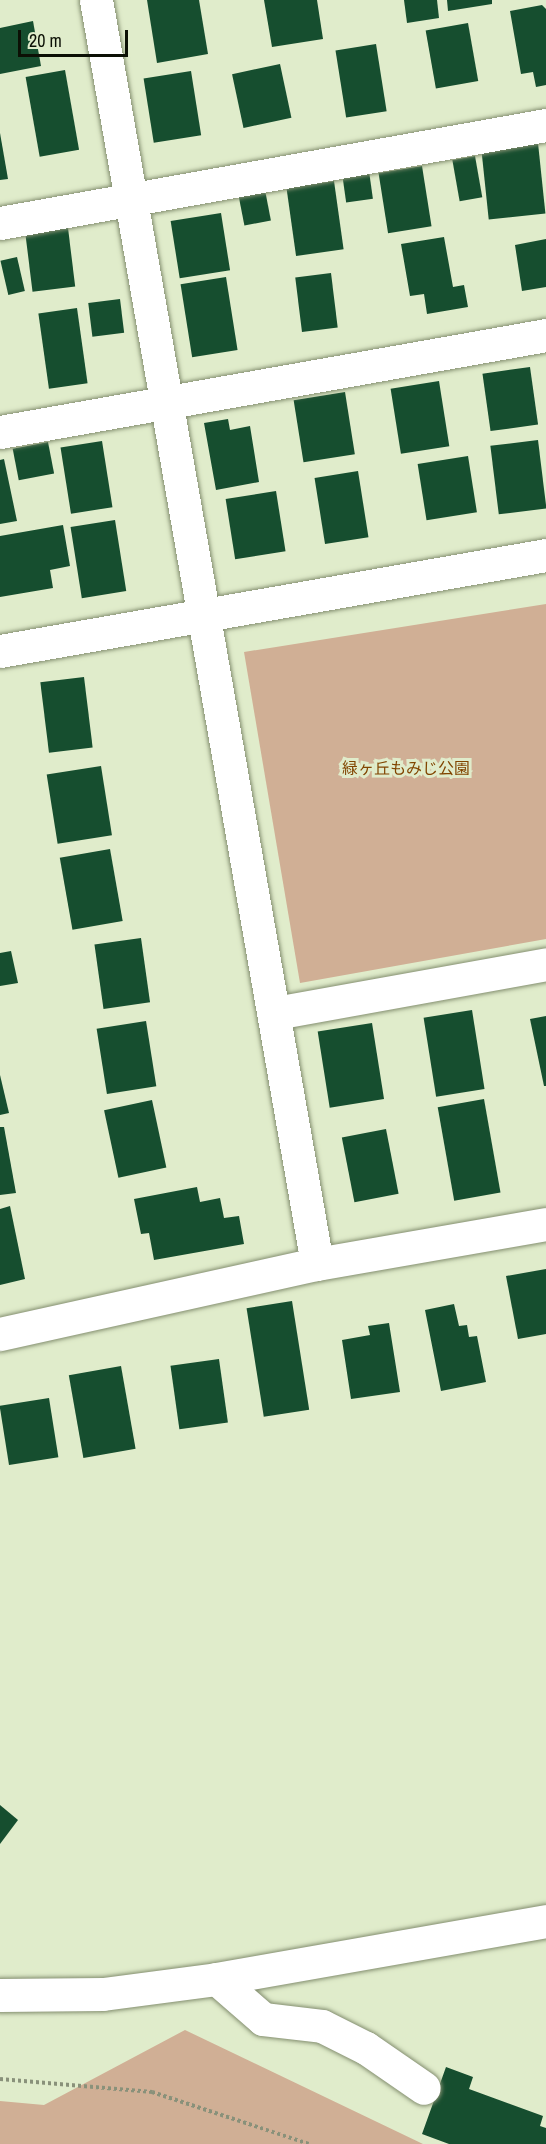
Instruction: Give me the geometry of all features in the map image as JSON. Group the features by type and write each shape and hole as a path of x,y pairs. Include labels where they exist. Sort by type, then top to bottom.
{"street":[{"path":"96,0 164,404 204,613 275,1012 317,1264"},
{"path":"0,223 546,125"},
{"path":"0,432 546,334"},
{"path":"0,651 204,613 546,555"},
{"path":"275,1012 546,964"},
{"path":"0,1334 317,1264 546,1224"},
{"path":"0,1995 103,1994 217,1978 546,1921"},
{"path":"217,1978 263,2019 322,2026 366,2048 424,2088"}],"path":[{"path":"0,2079 152,2092 309,2144"}],"green space":[{"name":"緑ヶ丘もみじ公園","path":"546,604 546,939 300,983 244,652"},
{"path":"185,2030 423,2144 0,2144 0,2101 44,2105"}],"building":[{"path":"147,0 199,0 208,54 157,63"},
{"path":"264,0 317,0 323,39 272,47"},
{"path":"404,0 437,0 439,18 407,23"},
{"path":"447,0 492,0 492,4 448,11"},
{"path":"542,5 546,9 546,85 536,87 533,72 521,74 510,11"},
{"path":"33,21 41,66 0,74 0,28"},
{"path":"468,23 478,81 436,89 426,30"},
{"path":"376,44 387,111 346,118 336,50"},
{"path":"280,64 291,118 244,128 232,74"},
{"path":"65,70 79,150 40,157 26,77"},
{"path":"191,71 201,135 154,143 144,79"},
{"path":"0,133 8,179 0,180"},
{"path":"538,143 545,214 489,220 481,149"},
{"path":"475,156 482,197 460,201 452,160"},
{"path":"422,166 432,226 388,233 379,173"},
{"path":"369,171 373,199 346,202 342,175"},
{"path":"334,181 344,249 296,256 286,188"},
{"path":"265,190 271,220 244,226 238,195"},
{"path":"221,213 230,270 180,278 171,221"},
{"path":"68,228 75,287 33,292 25,233"},
{"path":"444,237 453,287 464,285 468,307 427,314 424,294 410,296 401,244"},
{"path":"546,239 546,287 522,291 515,245"},
{"path":"17,257 25,291 8,295 0,261"},
{"path":"331,273 338,328 302,332 295,277"},
{"path":"226,277 238,350 192,357 181,284"},
{"path":"120,299 124,333 92,337 88,303"},
{"path":"77,308 88,383 49,389 38,313"},
{"path":"530,367 538,424 491,431 482,374"},
{"path":"439,381 449,446 401,454 391,389"},
{"path":"345,392 355,454 303,462 294,400"},
{"path":"228,419 230,430 250,426 259,482 216,490 204,423"},
{"path":"538,440 546,509 499,514 490,446"},
{"path":"102,441 112,507 71,514 61,448"},
{"path":"48,442 54,473 19,480 13,449"},
{"path":"468,456 477,512 427,520 418,464"},
{"path":"4,459 17,521 0,524 0,460"},
{"path":"358,471 368,537 325,544 315,478"},
{"path":"276,491 286,551 235,559 226,499"},
{"path":"115,520 126,591 82,598 71,527"},
{"path":"63,525 70,566 50,570 53,588 0,597 0,536"},
{"path":"84,677 93,747 49,753 40,682"},
{"path":"101,766 112,835 58,844 47,775"},
{"path":"110,849 123,921 72,930 60,858"},
{"path":"141,938 150,1002 104,1009 94,945"},
{"path":"11,951 18,983 0,986 0,953"},
{"path":"472,1010 485,1089 436,1097 424,1018"},
{"path":"546,1016 546,1086 544,1086 530,1019"},
{"path":"146,1021 156,1086 107,1094 97,1029"},
{"path":"372,1023 384,1099 330,1108 318,1032"},
{"path":"0,1075 9,1113 0,1115"},
{"path":"484,1099 500,1193 454,1201 438,1107"},
{"path":"152,1100 166,1167 118,1178 104,1110"},
{"path":"0,1127 4,1127 16,1193 0,1195"},
{"path":"386,1129 399,1194 354,1202 342,1138"},
{"path":"197,1187 200,1202 220,1198 224,1218 239,1216 244,1244 154,1260 149,1233 141,1234 134,1199"},
{"path":"10,1206 25,1279 0,1285 0,1209"},
{"path":"546,1269 546,1334 518,1339 506,1276"},
{"path":"292,1301 309,1410 264,1417 247,1308"},
{"path":"454,1304 459,1326 467,1325 469,1337 477,1336 486,1382 441,1391 425,1310"},
{"path":"389,1323 400,1392 351,1399 342,1340 370,1335 368,1326"},
{"path":"219,1359 228,1422 179,1429 170,1366"},
{"path":"121,1366 136,1449 83,1458 69,1375"},
{"path":"49,1398 58,1457 9,1465 0,1406"},
{"path":"0,1805 18,1820 0,1844"},
{"path":"446,2067 473,2077 469,2089 543,2116 540,2126 546,2128 546,2144 449,2144 422,2134"}]}
